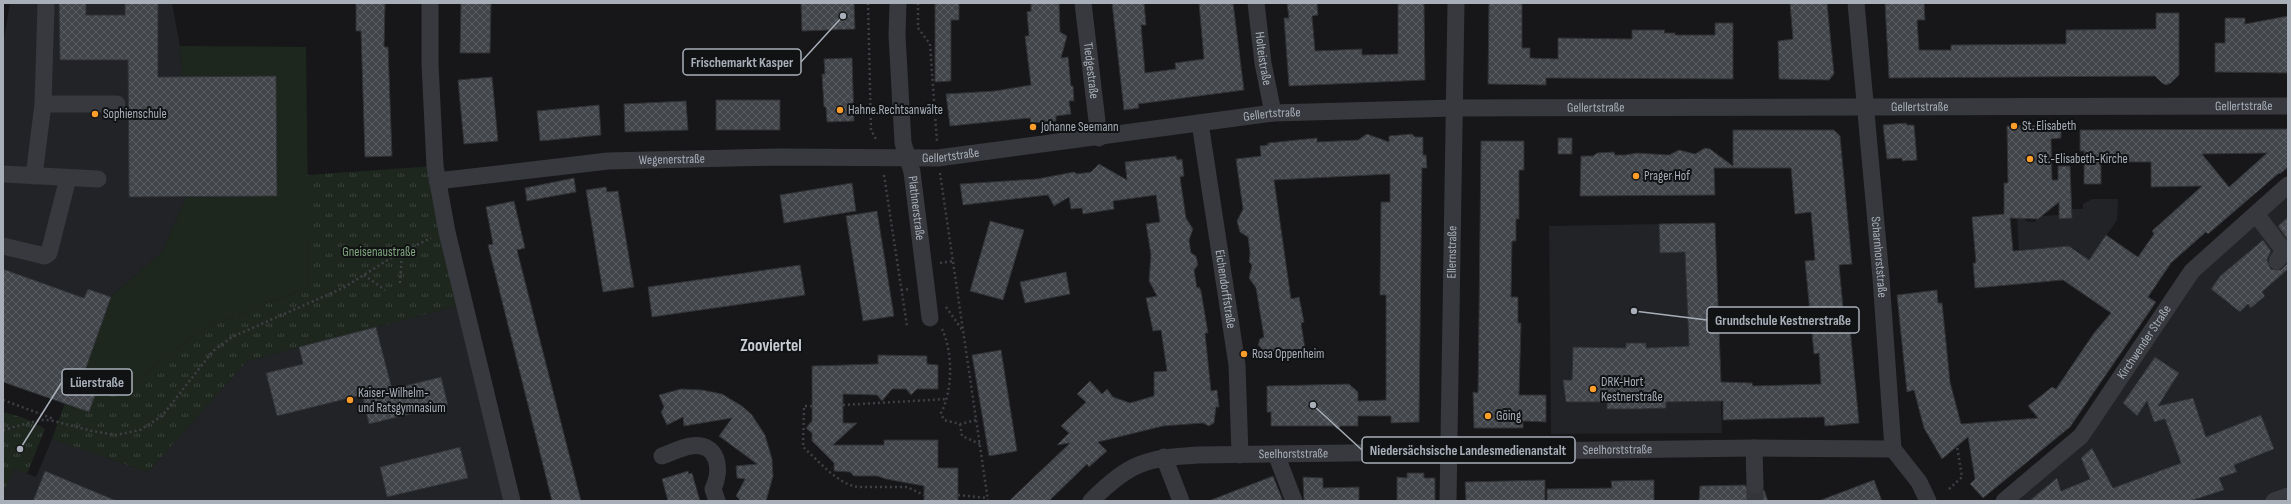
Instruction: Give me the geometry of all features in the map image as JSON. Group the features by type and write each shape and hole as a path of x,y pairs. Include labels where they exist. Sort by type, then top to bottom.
{"street":[{"path":"430,3 430,64 437,181 447,232 512,501"},
{"name":"Plathnerstraße","path":"898,3 897,35 903,142 912,172 930,318"},
{"name":"Tiedgestraße","path":"1083,3 1098,138"},
{"name":"Holteistraße","path":"1256,3 1263,63 1273,113"},
{"name":"Ellernstraße","path":"1448,501 1456,3"},
{"name":"Scharnhorststraße","path":"1856,3 1866,106 1893,449"},
{"path":"34,176 43,104 46,5"},
{"path":"43,104 117,104"},
{"name":"Gellertstraße","path":"907,158 938,158 1098,138 1273,113 1455,108 2288,106"},
{"name":"Eichendorffstraße","path":"1200,124 1237,365 1240,455"},
{"name":"Wegenerstraße","path":"437,181 608,161 778,157 907,158"},
{"path":"3,174 98,179"},
{"path":"3,246 45,256 49,253 68,178"},
{"name":"Kirchwender Straße","path":"2004,501 2081,436 2192,271 2288,185"},
{"path":"2256,214 2281,247 2282,254 2276,261"},
{"path":"662,456 691,446 705,447 713,454 719,464 717,479 713,489 717,501"},
{"path":"1754,448 1755,485"},
{"name":"Seelhorststraße","path":"1091,501 1128,469 1147,460 1164,457 1276,454 1754,448 1893,449"},
{"path":"1893,449 1919,482 1928,501"},
{"path":"1276,454 1294,501"},
{"path":"1164,457 1181,501"},
{"path":"2274,501 2288,496"}],"path":[{"path":"3,400 60,422 92,431 116,435 140,430 162,416 213,351 232,337 316,301 402,252 447,232"},
{"path":"400,283 402,252"},
{"path":"364,275 385,290"},
{"path":"930,318 940,324 946,338 949,355 947,399 942,413 944,420 960,424 976,420"},
{"path":"958,495 988,499 964,331"},
{"path":"843,405 947,399"},
{"path":"812,406 804,406 803,447 842,481 850,486 858,487 907,487 924,495"},
{"path":"3,430 40,420 60,422"},
{"path":"960,424 962,436 980,444"},
{"path":"1949,489 1962,477 1956,446"}],"shaded area":[{"name":"Sophienschule","path":"10,3 172,3 180,46 193,182 162,252 111,297 88,289 84,298 3,269 3,44"},
{"path":"2288,185 2288,501 2004,501 2081,436 2192,271"},
{"path":"2092,199 2118,199 2117,220 2085,266 2079,262 2083,255 2072,247 2062,260 2058,262 2059,280 2023,284 2019,253 2017,216 2023,216 2026,221 2031,222 2035,222 2039,216 2059,215 2059,219 2072,218 2072,209 2083,209 2083,204"},
{"path":"1715,223 1722,433 1551,434 1549,226"},
{"name":"Kaiser-Wilhelm- und Ratsgymnasium","path":"464,304 512,501 3,501 3,495 14,469 36,477 52,439 148,472 247,361"}],"green space":[{"path":"180,46 306,47 309,287 203,329 122,391 97,390 80,385 111,297 162,252 193,182"},
{"name":"Gneisenaustraße","path":"435,166 464,304 247,361 148,472 52,439 65,403 97,390 122,391 203,329 309,287 307,175"},
{"path":"3,412 27,419 45,429 27,474 14,469 3,495"}],"building":[{"path":"59,3 86,3 86,15 125,15 125,3 158,3 158,77 276,76 277,196 129,197 128,60 60,60"},
{"path":"356,3 385,3 384,47 388,47 392,156 365,157 361,31 356,31"},
{"path":"461,3 491,3 490,53 460,53"},
{"path":"801,3 854,3 855,29 802,31"},
{"path":"935,3 959,3 959,20 951,20 951,81 935,82"},
{"path":"1031,3 1059,3 1060,32 1067,36 1061,58 1068,57 1071,86 1073,86 1074,101 1069,101 1071,114 1056,116 1056,121 1031,123 1030,118 950,126 946,94 995,91 1031,85 1025,36 1029,36 1027,12 1031,11"},
{"path":"1112,3 1144,3 1146,25 1141,25 1145,73 1176,69 1175,63 1204,59 1199,3 1233,3 1244,90 1138,104 1139,108 1124,110"},
{"path":"1287,3 1317,3 1318,15 1312,16 1315,51 1362,49 1362,55 1398,54 1398,3 1424,3 1425,80 1289,86 1284,18 1289,18"},
{"path":"1489,3 1522,3 1522,48 1530,48 1530,58 1558,59 1558,38 1632,39 1632,30 1665,30 1664,33 1675,33 1675,35 1715,35 1715,23 1733,23 1733,79 1546,78 1546,85 1488,84"},
{"path":"1790,3 1827,3 1834,74 1829,80 1779,79 1778,41 1793,39"},
{"path":"1885,3 1924,3 1925,20 1917,20 1919,50 1951,50 1951,45 2066,44 2066,30 2156,29 2156,13 2179,13 2179,75 2171,83 2166,85 2155,76 1889,78"},
{"path":"2288,16 2288,73 2215,72 2215,43 2225,43 2225,18 2245,18 2245,24"},
{"path":"852,58 854,121 827,122 826,107 824,107 822,74 825,74 824,59"},
{"path":"492,77 498,141 464,144 458,80"},
{"path":"716,100 780,100 780,130 716,130"},
{"path":"686,101 688,130 625,132 624,104"},
{"path":"599,105 601,135 540,141 537,111"},
{"path":"1906,123 1907,125 1914,125 1917,160 1902,161 1902,158 1887,159 1883,125"},
{"path":"2061,125 2061,138 2051,139 2052,180 2058,180 2058,166 2070,166 2072,218 2059,219 2059,202 2038,219 2010,218 2013,251 2069,246 2089,260 2106,235 2138,257 2154,234 2152,231 2202,186 2151,187 2151,162 2101,162 2101,184 2084,184 2084,151 2080,151 2080,130 2288,129 2288,167 2208,234 2206,232 2171,263 2148,297 2156,302 2070,427 1983,498 1970,484 1975,479 1968,437 1942,459 1924,428 1914,390 1907,392 1897,295 1937,290 1938,303 1942,303 1950,382 1961,424 2038,418 2028,406 2052,387 2056,389 2094,333 2111,313 2063,280 1975,288 1973,263 1976,263 1972,217 2004,214 2004,183 2008,183 2007,126","holes":["2267,153 2229,187 2202,154"]},
{"path":"1733,130 1834,130 1840,136 1852,264 1839,265 1845,329 1850,328 1859,423 1825,426 1824,417 1723,420 1723,401 1666,402 1666,408 1641,409 1607,409 1607,402 1566,402 1563,380 1572,380 1573,347 1626,348 1626,343 1646,343 1646,348 1689,346 1685,252 1660,253 1659,224 1715,223 1721,382 1752,383 1753,386 1821,384 1819,353 1814,354 1805,261 1815,260 1811,212 1795,214 1791,168 1714,168 1715,195 1580,196 1581,156 1593,156 1597,153 1614,152 1615,155 1637,153 1669,155 1679,150 1695,154 1705,148 1710,149 1733,166"},
{"path":"1367,134 1389,142 1389,136 1412,134 1415,137 1423,137 1423,155 1426,155 1427,168 1422,168 1419,422 1391,423 1391,416 1358,416 1358,426 1341,426 1337,429 1334,426 1271,426 1271,412 1267,412 1267,386 1349,384 1358,392 1358,401 1386,400 1386,295 1380,295 1381,202 1390,202 1390,174 1274,180 1291,299 1299,297 1304,322 1301,323 1305,349 1267,354 1258,345 1260,339 1264,337 1256,288 1249,278 1252,265 1249,262 1250,253 1248,237 1240,232 1237,221 1243,209 1236,159 1261,156 1260,146 1268,145 1268,143 1317,138 1317,142 1358,140"},
{"path":"1558,138 1572,138 1572,154 1558,154"},
{"path":"1481,141 1524,141 1524,170 1519,170 1519,219 1516,219 1516,241 1512,241 1511,297 1518,297 1518,323 1521,323 1519,395 1546,395 1546,422 1523,421 1523,428 1474,428 1473,392 1478,393"},
{"path":"1176,156 1177,160 1182,159 1184,176 1180,177 1186,218 1193,229 1189,240 1191,253 1196,256 1198,265 1194,270 1197,288 1199,287 1201,291 1208,333 1205,333 1211,391 1217,390 1219,407 1216,407 1214,423 1209,426 1203,423 1163,426 1098,442 1107,451 1089,467 1087,464 1049,501 1009,501 1070,443 1057,445 1069,433 1061,426 1086,402 1077,394 1090,381 1102,394 1107,389 1113,397 1130,403 1154,396 1154,372 1167,371 1161,330 1153,331 1146,298 1157,296 1149,281 1151,255 1146,224 1160,222 1156,195 1113,201 1114,209 1083,214 1082,208 1071,209 1069,197 1054,206 1048,195 963,205 960,184 1037,179 1074,172 1077,174 1091,172 1099,164 1127,180 1125,162"},
{"path":"574,178 576,192 527,201 525,188"},
{"path":"852,183 856,211 784,223 780,195"},
{"path":"606,187 607,192 618,191 634,287 603,292 586,190"},
{"path":"514,201 525,248 517,250 581,501 552,501 488,245 493,244 486,207"},
{"path":"877,211 894,316 863,321 846,216"},
{"path":"2288,217 2288,240 2278,226"},
{"path":"990,221 1024,230 1003,300 970,291"},
{"path":"2263,240 2271,251 2267,260 2271,269 2281,270 2288,263 2288,269 2262,292 2265,296 2251,308 2248,304 2240,312 2211,289 2220,276"},
{"path":"800,265 805,295 652,317 648,287"},
{"path":"3,269 84,298 88,289 111,297 80,385 97,390 89,412 3,382"},
{"path":"1066,272 1070,294 1025,303 1020,282"},
{"path":"376,327 392,389 441,377 448,405 369,424 362,395 277,416 266,373 303,364 299,347"},
{"path":"1001,350 1017,451 989,456 972,355"},
{"path":"878,355 927,356 927,364 938,365 938,389 917,389 911,395 906,389 892,389 882,401 877,395 843,394 843,423 857,423 833,445 884,445 884,440 938,440 938,468 958,468 958,501 924,501 924,486 877,476 854,476 850,472 834,471 834,463 812,441 812,433 806,428 812,421 812,366 878,364"},
{"path":"2155,357 2179,373 2158,406 2193,398 2206,437 2261,415 2274,449 2234,465 2237,472 2219,478 2224,490 2190,501 2029,501 2057,478 2061,491 2090,479 2081,458 2092,448 2113,488 2181,463 2165,419 2154,422 2147,401 2137,416 2123,403"},
{"path":"681,389 702,390 722,394 742,406 752,415 765,435 772,459 773,476 766,501 741,501 736,496 745,479 737,478 736,466 757,464 719,436 732,418 684,426 683,417 667,425 661,412 664,407 659,395"},
{"path":"460,447 468,478 387,497 380,467"},
{"path":"45,471 117,501 33,501"},
{"path":"688,471 689,474 692,473 700,501 668,501 662,479"},
{"path":"1407,473 1424,473 1424,478 1435,478 1435,501 1397,501 1397,477 1407,478"},
{"path":"1273,476 1283,501 1211,501 1211,500"},
{"path":"1303,477 1323,478 1323,488 1359,487 1359,501 1304,501"},
{"path":"1545,480 1545,501 1466,501 1465,482"},
{"path":"1654,480 1654,501 1547,501 1547,489 1612,488 1611,481"},
{"path":"1874,480 1882,501 1821,500"},
{"path":"1745,485 1751,494 1760,494 1764,490 1768,501 1699,501 1700,486"}],"tunnel":[{"path":"1755,485 1755,501"}],"place":[{"name":"Frischemarkt Kasper","path":"843,16"},
{"name":"Hahne.Rechtsanwälte","path":"840,110"},
{"name":"Sophienschule","path":"95,114"},
{"name":"St. Elisabeth","path":"2014,126"},
{"name":"Johanne Seemann","path":"1033,127"},
{"name":"St.-Elisabeth-Kirche","path":"2030,159"},
{"name":"Prager Hof","path":"1636,176"},
{"name":"Grundschule Kestnerstraße","path":"1634,311"},
{"name":"Rosa Oppenheim","path":"1244,354"},
{"name":"DRK-Hort Kestnerstraße","path":"1593,389"},
{"name":"Kaiser-Wilhelm- und Ratsgymnasium","path":"350,400"},
{"name":"Niedersächsische Landesmedienanstalt","path":"1313,405"},
{"name":"Göing","path":"1488,416"},
{"name":"Lüerstraße","path":"20,449"}],"district":[{"name":"Zooviertel","path":"771,346"}]}
